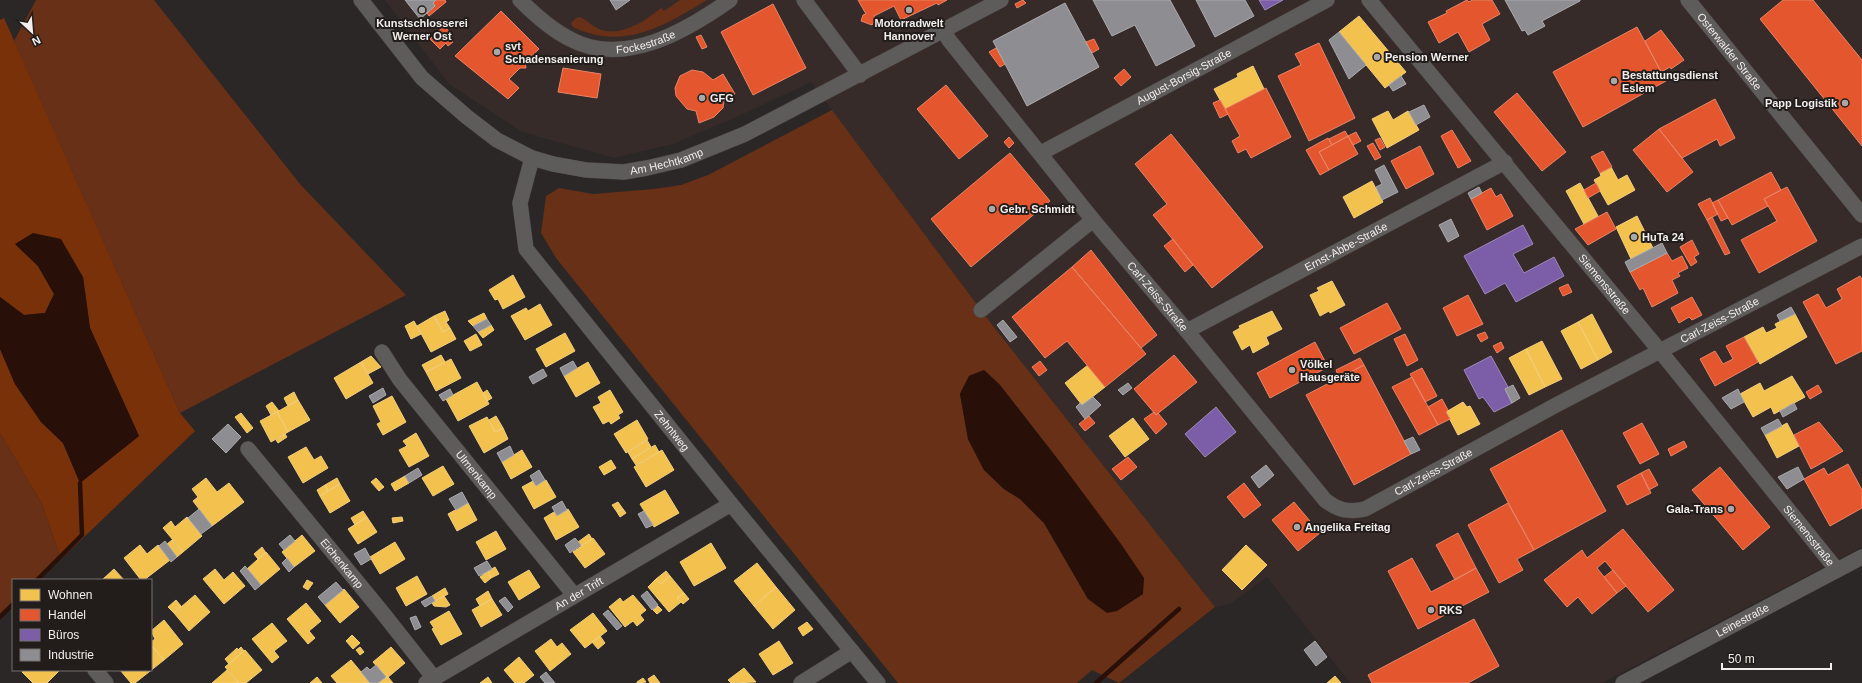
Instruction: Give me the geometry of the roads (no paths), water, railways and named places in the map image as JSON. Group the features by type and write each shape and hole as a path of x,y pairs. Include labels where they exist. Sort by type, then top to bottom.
{"street":[{"name":"Am Hechtkamp","path":"361,0 422,78 484,131 497,140 532,158 553,164 605,172 624,172 666,164 709,150 745,134 860,75 1001,0"},
{"name":"Fockestraße","path":"520,0 540,18 571,40 604,49 622,49 641,46 679,32 696,23 730,0"},
{"path":"804,0 860,75"},
{"name":"August-Borsig-Straße","path":"1041,153 1327,0"},
{"name":"Siemensstraße","path":"1369,0 1505,162 1837,570"},
{"name":"Osterwalder Straße","path":"1688,0 1862,215"},
{"name":"Carl-Zeiss-Straße","path":"944,31 949,40 1041,153 1093,220 1187,331 1325,500 1337,508 1350,511 1365,509 1660,351 1862,246"},
{"name":"Zehntweg","path":"532,158 520,202 526,249 731,504 878,683"},
{"name":"Ernst-Abbe-Straße","path":"1187,331 1505,162"},
{"path":"981,310 1093,220"},
{"name":"Ulmenkamp","path":"382,352 400,380 574,595"},
{"name":"Eichenkamp","path":"248,449 377,606 430,681"},
{"name":"An der Trift","path":"430,681 731,504"},
{"name":"Leinestraße","path":"1623,683 1862,557"},
{"path":"801,683 852,651"},
{"path":"96,671 106,683"}],"waterway":[{"path":"38,579 82,535 80,483"},
{"path":"0,617 12,605"},
{"path":"1096,683 1179,609"}],"place":[{"name":"Kunstschlosserei Werner Ost","path":"422,10"},
{"name":"Motorradwelt Hannover","path":"909,10"},
{"name":"svt Schadensanierung","path":"497,52"},
{"name":"Pension Werner","path":"1377,57"},
{"name":"Bestattungsdienst Eslem","path":"1614,81"},
{"name":"GFG","path":"702,98"},
{"name":"Papp Logistik","path":"1845,103"},
{"name":"Gebr. Schmidt","path":"992,209"},
{"name":"HuTa 24","path":"1634,237"},
{"name":"Völkel Hausgeräte","path":"1292,370"},
{"name":"Gala-Trans","path":"1731,509"},
{"name":"Angelika Freitag","path":"1297,527"},
{"name":"RKS","path":"1431,610"}]}
